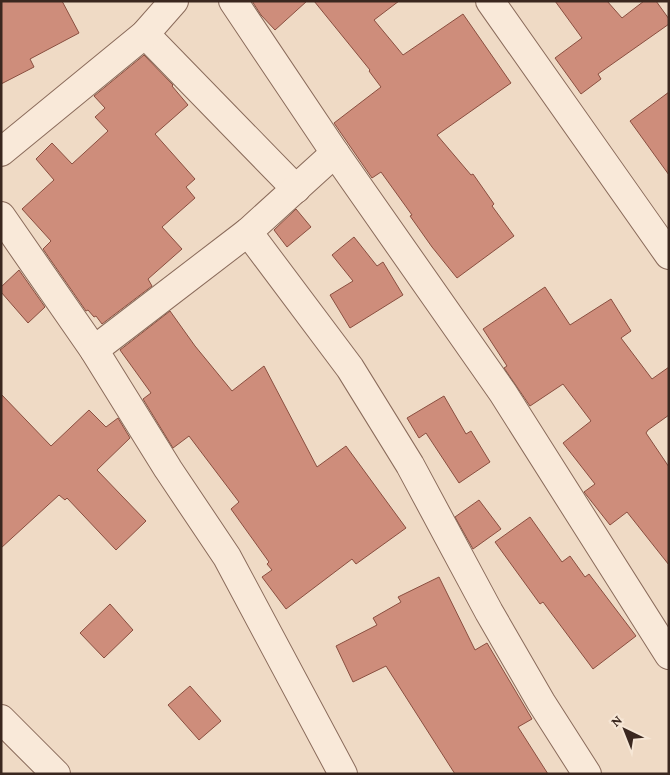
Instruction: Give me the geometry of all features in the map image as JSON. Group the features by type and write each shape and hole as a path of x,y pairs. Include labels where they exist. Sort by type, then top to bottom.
{"street":[{"path":"1,152 145,34 174,1"},
{"path":"233,1 335,153 503,393 669,656"},
{"path":"490,1 669,255"},
{"path":"145,34 296,189"},
{"path":"94,350 248,232 335,153"},
{"path":"1,216 94,350 168,469 226,557 343,774"},
{"path":"248,232 350,368 410,465 489,612 541,702 587,774"},
{"path":"1,719 56,774"}],"building":[{"path":"1,1 62,1 79,33 30,59 34,67 1,84"},
{"path":"252,1 307,1 275,30 261,15"},
{"path":"314,1 399,1 374,20 403,55 463,14 511,83 437,135 471,175 473,174 494,204 492,206 514,236 457,278 432,247 381,172 372,178 334,123 381,87 370,70"},
{"path":"555,1 607,1 622,18 644,1 656,1 669,19 669,24 598,74 601,79 581,94 555,58 582,38"},
{"path":"144,55 173,85 188,105 155,134 195,179 186,187 195,198 162,227 182,249 148,279 152,286 102,324 96,316 94,317 88,310 86,311 43,249 51,241 22,209 54,180 36,159 52,143 72,164 108,131 95,117 105,108 94,96"},
{"path":"669,92 669,175 630,121"},
{"path":"296,209 311,227 287,247 274,230"},
{"path":"354,237 377,266 383,262 403,295 350,328 330,295 353,281 332,255"},
{"path":"19,270 45,307 28,323 1,292 1,287"},
{"path":"545,287 570,325 611,299 631,331 621,338 652,379 669,367 669,415 646,433 669,467 669,565 627,512 610,525 584,492 595,484 563,443 591,421 563,384 530,406 504,368 507,366 483,329"},
{"path":"170,311 195,346 232,391 264,366 317,467 346,446 406,528 356,564 352,559 286,609 262,577 272,570 267,564 269,562 231,509 239,502 189,436 173,448 143,399 151,393 120,350"},
{"path":"1,394 51,446 89,410 106,427 118,418 130,438 97,470 146,521 116,550 67,498 65,500 59,495 1,548"},
{"path":"444,396 466,434 471,431 490,462 459,483 426,433 419,438 407,418"},
{"path":"479,500 501,529 473,549 455,517"},
{"path":"530,517 562,562 570,556 585,577 589,574 636,636 593,669 543,602 540,604 495,542"},
{"path":"439,577 475,650 487,643 532,719 518,727 548,774 455,774 386,666 353,682 336,646 377,625 373,618 401,602 398,597"},
{"path":"110,604 133,630 104,658 80,633"},
{"path":"190,686 221,721 199,740 168,705"}]}
